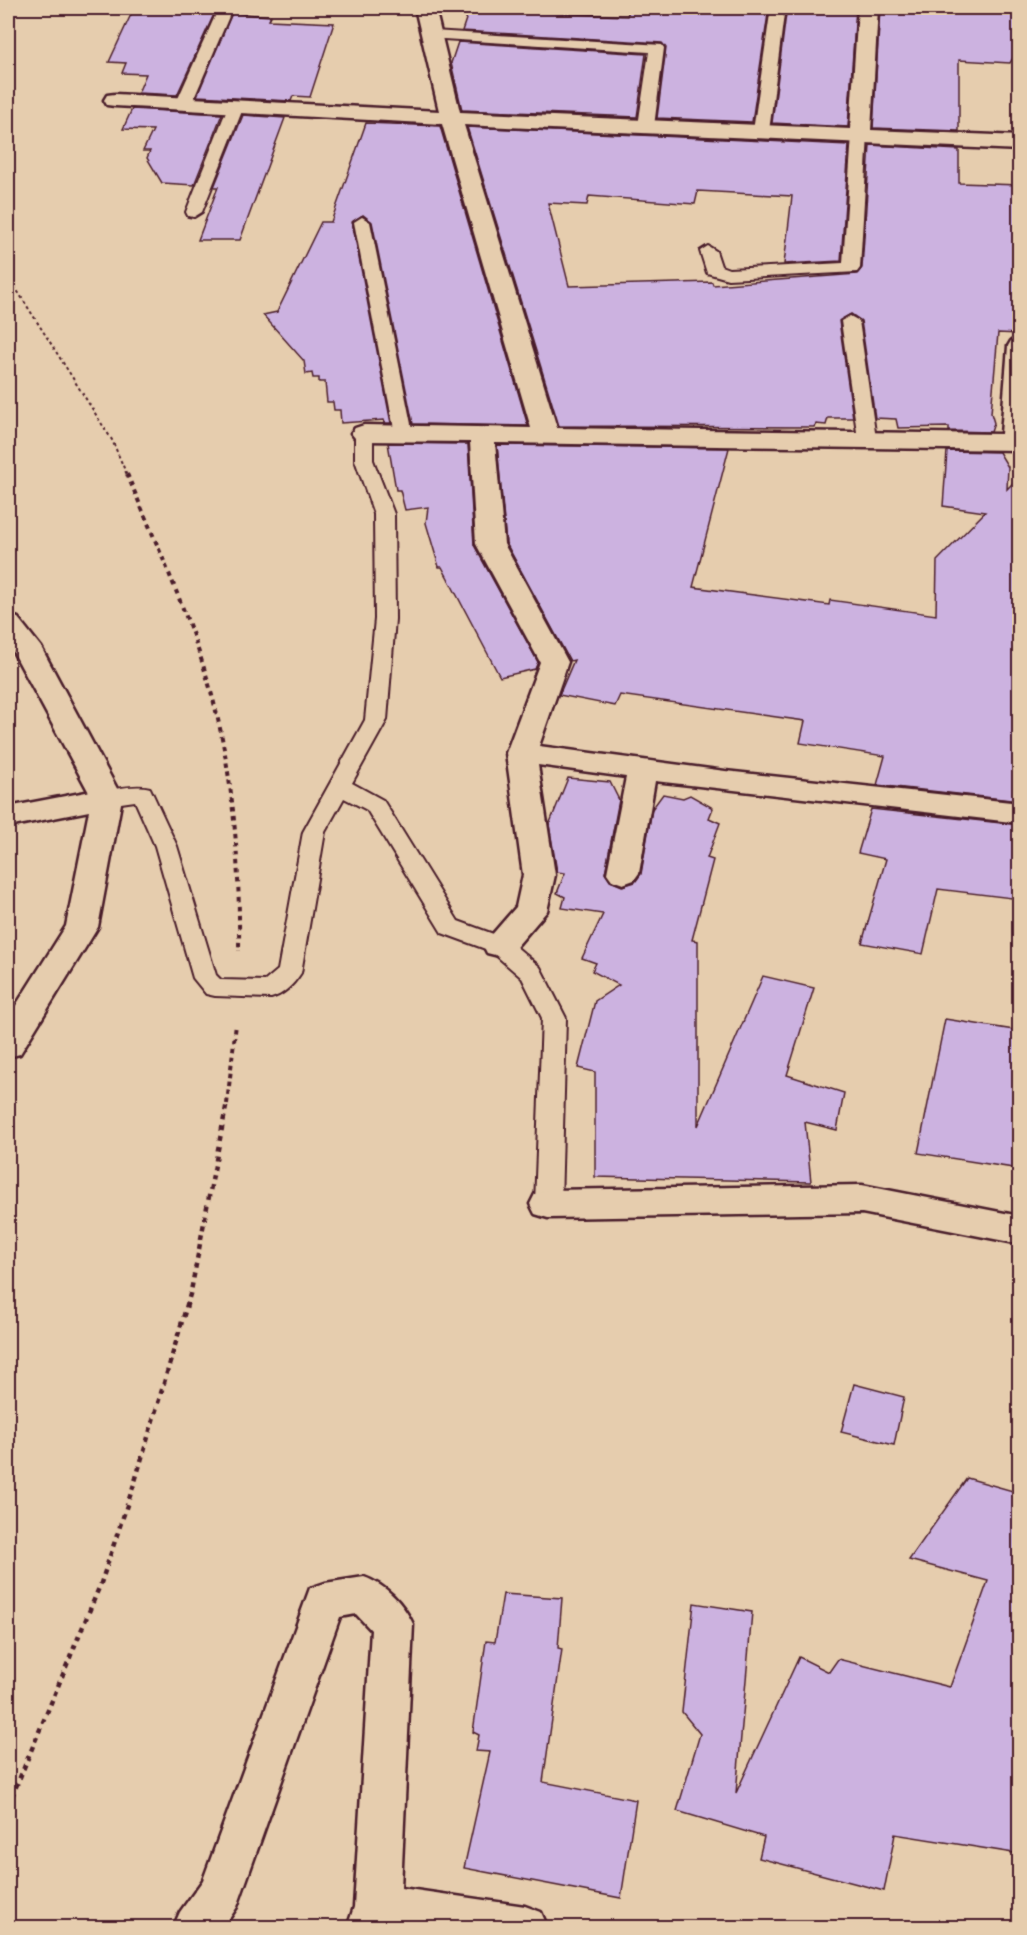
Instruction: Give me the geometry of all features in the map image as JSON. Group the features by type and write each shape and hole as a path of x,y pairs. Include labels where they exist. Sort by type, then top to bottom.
{"street":[{"path":"425,8 451,118 546,435"},
{"path":"860,135 868,8"},
{"path":"115,100 451,118 1020,142"},
{"path":"364,433 1016,442 1020,346"},
{"path":"482,435 490,544 554,662 521,753 539,875 531,911 499,945"},
{"path":"8,624 27,647 107,798 82,927 8,1045"},
{"path":"521,753 642,770 1020,813"},
{"path":"623,873 642,770"},
{"path":"8,817 107,798"},
{"path":"548,1204 862,1198 1020,1230"},
{"path":"196,1928 221,1892 325,1601 364,1595 392,1624 374,1917 525,1928"}],"lane":[{"path":"184,104 223,14"},
{"path":"761,131 777,14"},
{"path":"433,35 657,48 646,126"},
{"path":"194,212 236,106"},
{"path":"708,251 713,269 729,274 851,268 860,135"},
{"path":"362,222 404,434"},
{"path":"850,321 867,439"},
{"path":"107,798 142,793 166,846 205,978 215,988 271,990 289,973 314,832 376,720 385,619 384,514 364,460 364,433"},
{"path":"340,786 375,805 450,927 499,945 531,973 554,1018 548,1204"}],"path":[{"path":"8,276 111,440 157,545 204,668 217,717 229,779 240,885 239,990 225,1122 192,1291 136,1478 101,1583 8,1806"}],"building":[{"path":"134,8 211,8 210,12 215,12 177,95 138,93 146,74 122,73 126,63 109,62"},
{"path":"630,8 778,8 768,14 752,122 657,118 666,48 662,43 462,31 469,10 627,16"},
{"path":"778,8 856,8 848,127 772,123 786,14"},
{"path":"880,8 1020,11 1020,47 1010,63 959,60 959,131 873,128"},
{"path":"232,13 271,16 269,20 334,23 310,97 293,96 291,101 197,96"},
{"path":"458,42 646,54 637,117 462,110 451,63"},
{"path":"132,109 222,114 194,185 162,183 147,158 150,151 143,151 153,130 123,129"},
{"path":"243,115 285,118 240,240 198,240 218,187 214,187"},
{"path":"366,123 440,126 528,426 413,424 372,222 363,215 352,222 391,423 385,423 384,420 341,423 340,410 334,410 333,402 327,402 325,382 319,382 319,378 313,378 312,373 306,374 304,361 263,315 277,312 321,222 331,222"},
{"path":"467,127 849,145 841,261 784,264 792,196 698,191 695,204 589,196 587,205 548,203 569,286 712,282 713,285 857,274 862,268 870,145 959,150 959,183 1020,185 1020,334 998,333 991,413 994,423 991,432 949,431 949,427 898,428 896,419 875,418 861,321 851,314 839,321 853,418 828,418 826,425 816,424 814,427 559,426"},
{"path":"388,443 468,444 474,545 538,662 535,669 500,677 442,567 439,567 426,523 428,507 405,510 400,490 396,490"},
{"path":"497,445 729,448 693,587 829,605 830,600 936,615 937,561 985,512 943,506 947,451 999,452 1008,467 1007,489 1020,476 1020,801 877,785 885,756 800,743 805,721 620,695 615,706 559,695 574,660 570,661 506,543"},
{"path":"568,778 610,782 619,800 605,873 610,881 622,886 635,882 641,874 652,809 663,794 683,798 690,795 713,808 709,818 720,823 707,858 713,860 692,940 698,941 698,1126 763,976 814,988 787,1075 844,1093 837,1130 805,1122 811,1182 595,1177 595,1072 578,1068 595,1001 619,985 592,971 596,963 582,958 603,914 562,908 565,897 557,893 565,873 557,872 549,825"},
{"path":"871,809 1020,825 1020,899 938,889 923,954 862,943 886,859 858,853"},
{"path":"945,1019 1020,1031 1020,1169 918,1153"},
{"path":"854,1384 904,1397 894,1445 841,1432"},
{"path":"967,1478 1020,1493 1020,1854 895,1834 884,1891 759,1858 764,1837 677,1811 700,1734 682,1712 694,1603 752,1612 736,1793 799,1657 829,1672 838,1659 950,1687 988,1581 909,1560"},
{"path":"503,1594 562,1598 558,1648 562,1649 543,1782 636,1800 621,1898 464,1868 490,1752 476,1751 479,1735 473,1732 486,1641 495,1642"}]}
